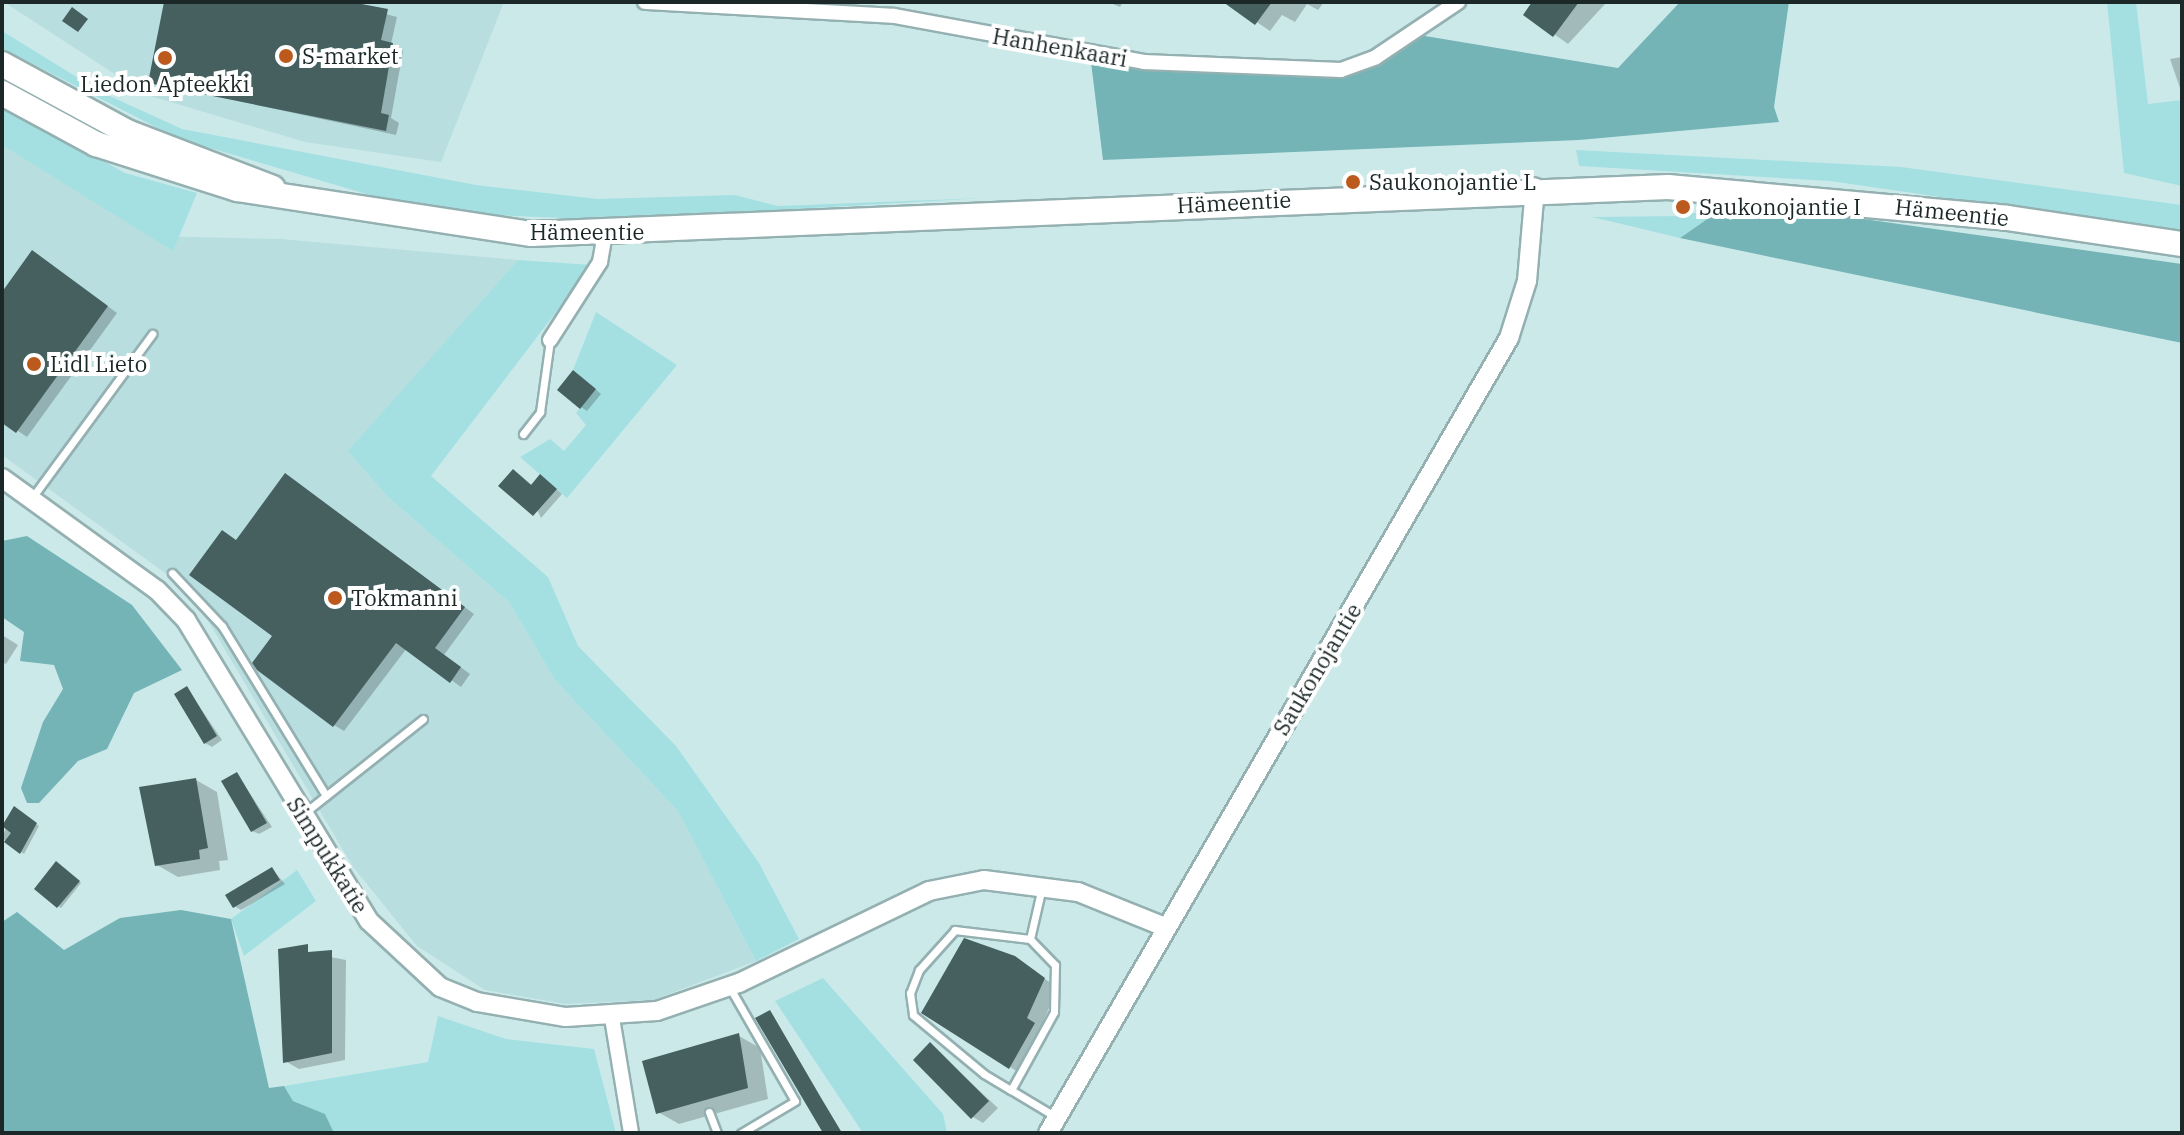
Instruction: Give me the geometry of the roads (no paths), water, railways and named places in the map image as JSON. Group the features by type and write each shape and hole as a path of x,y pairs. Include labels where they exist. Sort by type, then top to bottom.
{"highway":[{"name":"Hämeentie","path":"2,64 127,132 246,172 286,194"},
{"name":"Hämeentie","path":"2,93 138,159 237,189 286,194 485,229 605,234 1535,187 1757,190 2182,244"}],"street":[{"name":"Hanhenkaari","path":"645,2 895,9 1144,62 1341,70 1376,57 1458,2"},
{"name":"Saukonojantie","path":"1052,1125 1509,338 1527,281 1535,187"},
{"path":"550,340 600,262 605,234"},
{"name":"Simpukkatie","path":"2,478 157,590 186,620 369,921 440,987 530,1015 612,1018 729,986 929,891 984,880 1043,882 1165,927"},
{"path":"612,1018 631,1133"}],"lane":[{"path":"30,500 152,334"},
{"path":"523,434 540,412 550,340"},
{"path":"172,573 222,626 326,796"},
{"path":"302,815 423,719"},
{"path":"1030,939 1043,882"},
{"path":"1011,1090 1058,999 1055,965 1030,939 955,930 928,955 910,993 920,1023 1011,1090 1052,1125"},
{"path":"729,986 795,1101 741,1133"},
{"path":"709,1112 717,1133"}],"place":[{"name":"S-market","path":"286,56"},
{"name":"Liedon Apteekki","path":"165,58"},
{"name":"Saukonojantie L","path":"1353,182"},
{"name":"Saukonojantie I","path":"1683,207"},
{"name":"Lidl Lieto","path":"34,364"},
{"name":"Tokmanni","path":"335,598"}]}
